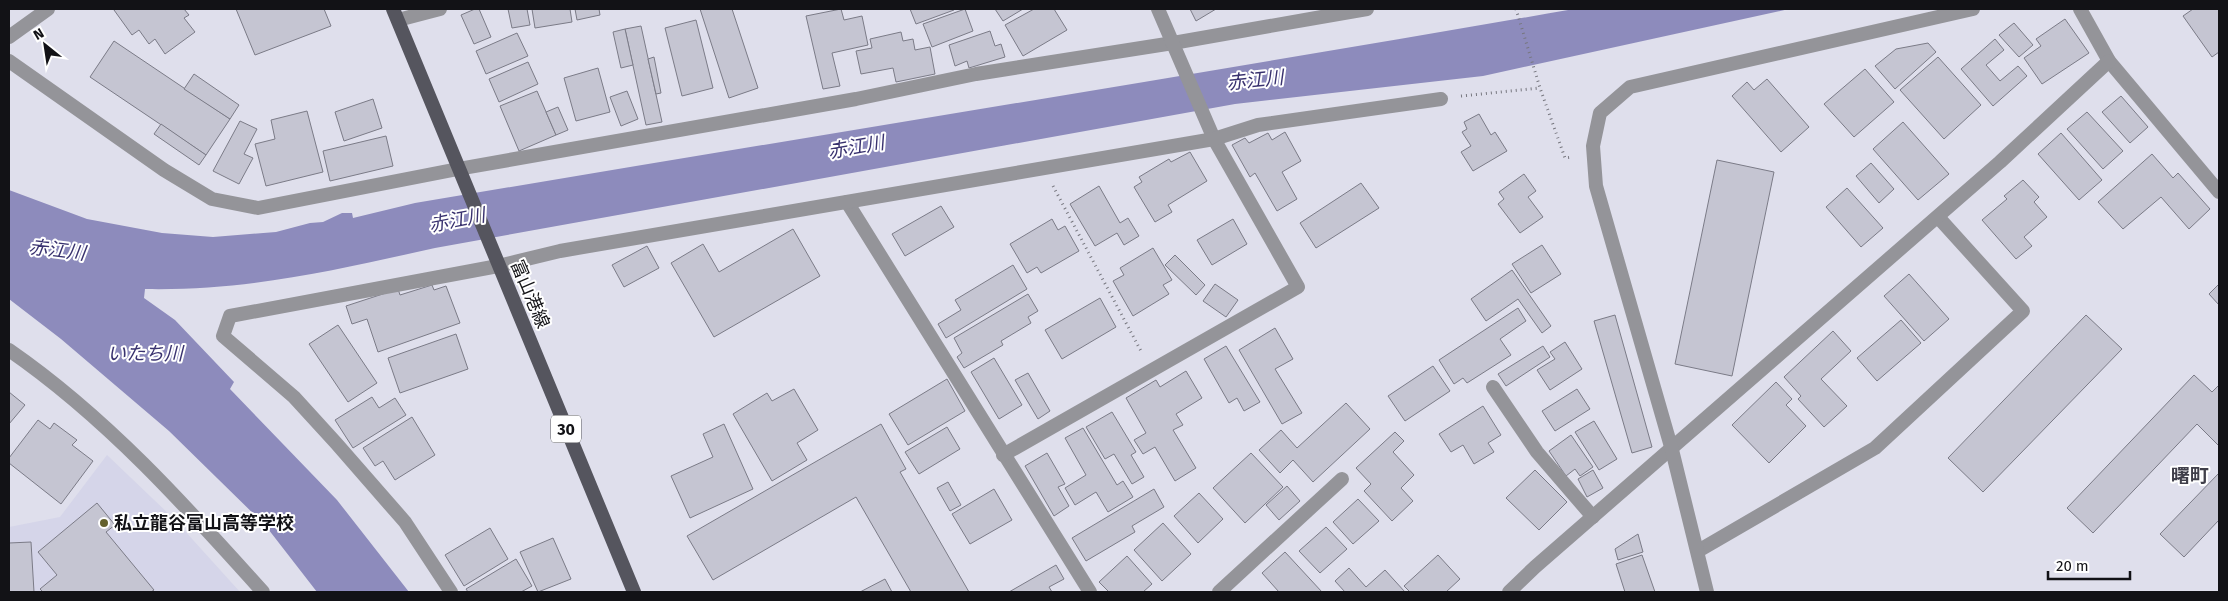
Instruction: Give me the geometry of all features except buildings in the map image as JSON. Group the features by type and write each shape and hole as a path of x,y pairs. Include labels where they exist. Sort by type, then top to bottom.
{"main road":[{"name":"富山港線","path":"395,14 490,248 634,592"}],"street":[{"path":"9,37 48,9"},
{"path":"395,14 440,9"},
{"path":"1003,455 1298,287 1214,138 1158,9"},
{"path":"9,61 164,170 212,199 258,208 458,169 856,99 976,74 1173,43 1367,9"},
{"path":"1707,592 1672,450 1596,186 1593,146 1600,113 1630,87 1973,9"},
{"path":"2080,9 2109,61 2219,192"},
{"path":"1509,592 1938,217 2109,61"},
{"path":"451,592 405,522 336,443 294,397 223,336 230,316 498,266 560,251 1214,138 1258,125 1441,99"},
{"path":"847,202 1090,592"},
{"path":"1698,551 1875,448 2023,311 1938,217"},
{"path":"9,350 87,411 149,468 263,592"},
{"path":"1493,386 1537,452 1593,518"},
{"path":"1219,592 1342,479"}],"path":[{"path":"1516,9 1534,70 1565,158 1594,155"},
{"path":"1441,99 1540,88"},
{"path":"1043,168 1151,370"}],"shaded area":[{"name":"私立龍谷富山高等学校","path":"107,455 174,519 240,592 9,592 9,527 60,517"}],"water":[{"path":"1574,9 1789,9 1483,76 1235,104 435,248 292,278 220,287 145,289 144,298 175,320 234,382 230,389 337,500 409,592 317,592 265,525 169,431 61,339 9,299 9,190 87,219 162,233 213,237 276,232 310,223 323,222 342,213 352,213 353,218 415,203"}],"place":[{"name":"私立龍谷富山高等学校","path":"104,523"}],"district":[{"name":"曙町","path":"2190,475"}],"water label":[{"name":"赤江川","path":"1255,80"},
{"name":"赤江川","path":"856,147"},
{"name":"赤江川","path":"457,220"},
{"name":"赤江川","path":"57,250"},
{"name":"いたち川","path":"145,353"}]}
